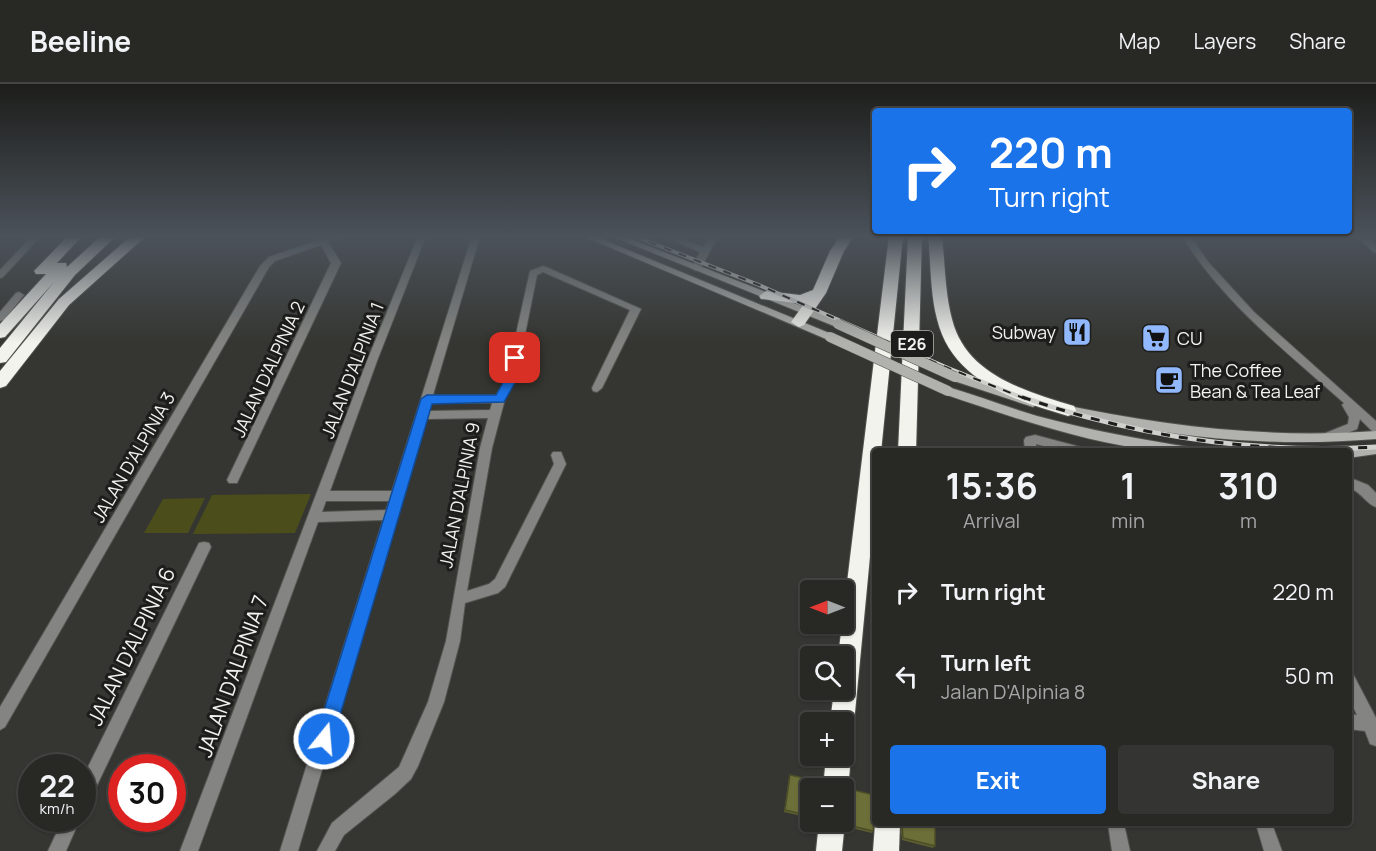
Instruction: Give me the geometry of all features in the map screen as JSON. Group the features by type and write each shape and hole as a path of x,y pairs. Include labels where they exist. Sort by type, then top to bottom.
{"highway":[{"path":"2,325 19,295 41,272"},
{"path":"2,325 56,272"},
{"path":"0,358 71,272"},
{"path":"0,382 64,302 98,272"},
{"path":"803,316 819,293 829,272"},
{"name":"E26","path":"872,448 892,272"},
{"name":"E26","path":"907,448 914,272"},
{"path":"939,272 945,321 956,349 970,367 1016,394 1068,410"},
{"path":"766,296 801,300 819,293"},
{"name":"E26","path":"843,712 872,452"},
{"path":"886,851 888,826"},
{"path":"829,851 831,832"}],"main road":[{"path":"684,272 803,316 838,324 955,377 1014,398 1068,410 1236,436 1324,438 1376,435"},
{"path":"705,272 766,296 803,316 830,337 948,391 1040,421 1172,448"},
{"path":"1352,454 1372,453"}],"street":[{"name":"JALAN D'ALPINIA 3","path":"0,722 262,272"},
{"name":"JALAN D'ALPINIA 2","path":"233,480 332,272"},
{"name":"JALAN D'ALPINIA 1","path":"314,517 408,272"},
{"path":"290,851 465,272"},
{"name":"JALAN D'ALPINIA 9","path":"326,851 338,829 405,773 436,702 453,641 486,448 499,399 511,379 533,273 536,272"},
{"name":"JALAN D'ALPINIA 9","path":"549,272 636,309 597,388"},
{"path":"1209,272 1230,296 1376,428"},
{"path":"1324,438 1353,426 1355,417 1342,397"},
{"path":"427,399 499,399"},
{"path":"422,415 495,414"},
{"path":"1030,446 1035,439 1069,448"},
{"path":"459,599 493,589 500,583 560,464 557,455"},
{"path":"1352,484 1364,488 1376,502"},
{"path":"322,496 398,496"},
{"path":"363,516 370,496"},
{"path":"314,517 392,515"},
{"name":"JALAN D'ALPINIA 7","path":"189,851 314,517"},
{"name":"JALAN D'ALPINIA 6","path":"96,769 204,547"},
{"path":"1352,687 1374,729"},
{"path":"1352,722 1374,729"},
{"path":"1116,826 1121,851"},
{"path":"1265,826 1273,851"},
{"path":"57,851 66,832"}],"shaded area":[{"path":"311,494 295,533 193,534 212,495"},
{"path":"205,498 188,533 144,533 163,499"}],"building":[{"path":"790,775 804,778 800,778 800,814 785,810"},
{"path":"854,790 872,795 873,831 854,826"},
{"path":"902,826 935,826 935,846 903,838"}],"railway":[{"path":"725,272 948,368 1026,399"},
{"path":"1022,397 1109,423 1152,432 1196,440 1285,448"},
{"path":"1352,448 1376,447"}],"place":[{"name":"Subway","path":"1077,332"},
{"name":"CU","path":"1156,338"},
{"name":"The Coffee Bean & Tea Leaf","path":"1169,380"}],"route":[{"path":"324,739 427,399 499,399 511,379 515,358"}]}
